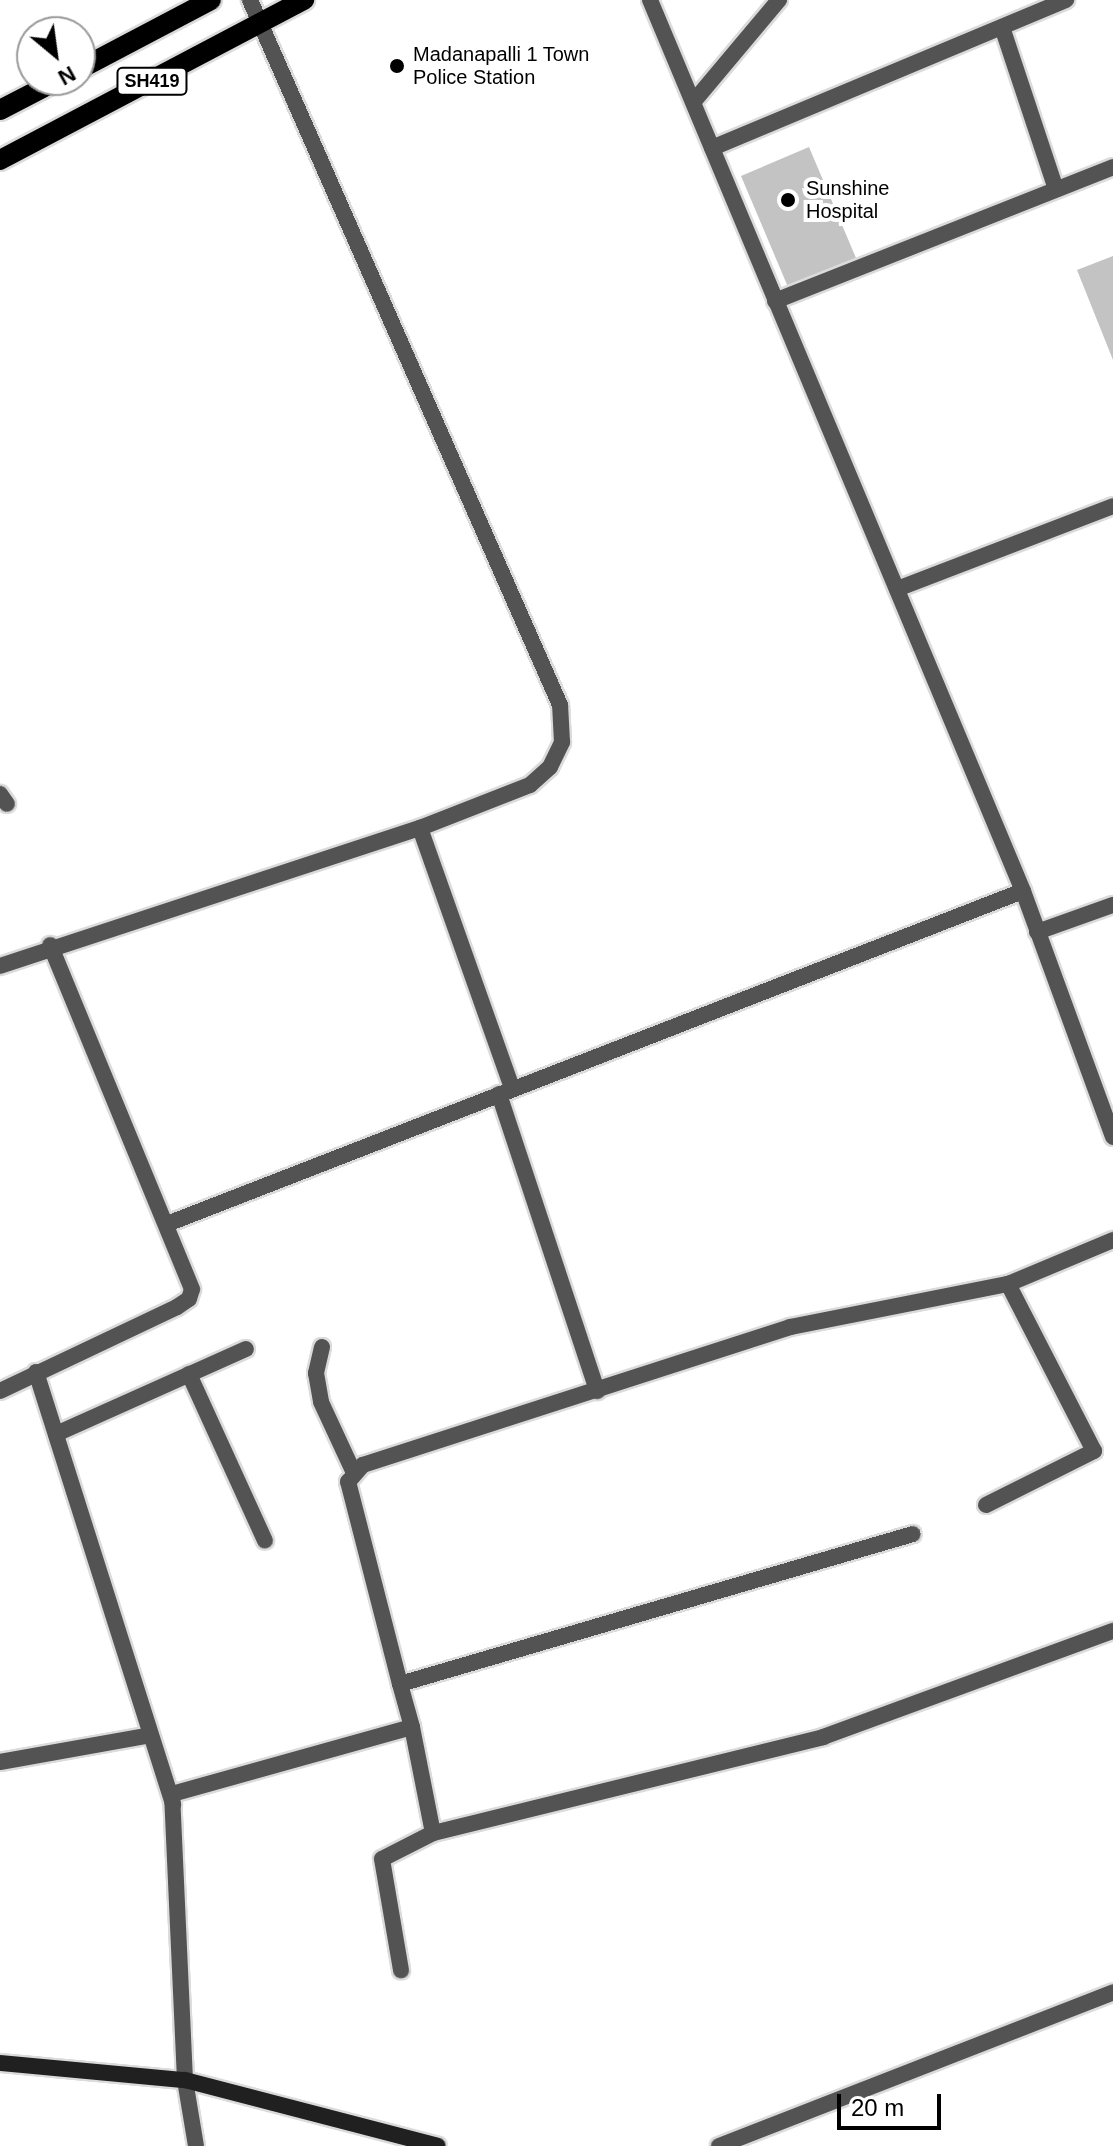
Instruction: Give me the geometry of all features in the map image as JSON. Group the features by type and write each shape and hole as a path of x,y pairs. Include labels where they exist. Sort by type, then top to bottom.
{"main road":[{"name":"SH419","path":"96,61 211,0"},
{"name":"SH419","path":"0,160 304,0"},
{"path":"0,110 27,96"},
{"path":"0,2063 185,2080 438,2146"}],"street":[{"path":"0,966 50,945 420,828 530,785 550,767 562,742 560,705 250,0"},
{"path":"650,0 695,100 775,301 1023,891 1113,1137"},
{"path":"695,100 779,0"},
{"path":"712,148 1066,0"},
{"path":"1002,27 1056,189"},
{"path":"775,301 1113,167"},
{"path":"897,589 1113,506"},
{"path":"420,828 506,1091 597,1391"},
{"path":"167,1224 1023,891"},
{"path":"1037,932 1113,905"},
{"path":"0,1391 189,1299 192,1289 50,945"},
{"path":"433,1833 412,1727 348,1482 363,1465 790,1327 1008,1284 1113,1240"},
{"path":"986,1505 1094,1451 1008,1284"},
{"path":"322,1347 316,1373 321,1402 354,1473"},
{"path":"56,1434 246,1349"},
{"path":"36,1372 173,1807"},
{"path":"189,1374 265,1541"},
{"path":"400,1684 913,1534"},
{"path":"401,1970 382,1859 433,1833 823,1737 1113,1631"},
{"path":"196,2146 185,2080 172,1794 412,1727"},
{"path":"0,1762 151,1735"},
{"path":"719,2146 1113,1992"}],"building":[{"path":"809,147 856,258 788,287 741,176"},
{"path":"1113,256 1113,360 1077,270"}],"place":[{"name":"Madanapalli 1 Town Police Station","path":"397,66"},
{"name":"Sunshine Hospital","path":"788,200"}]}
